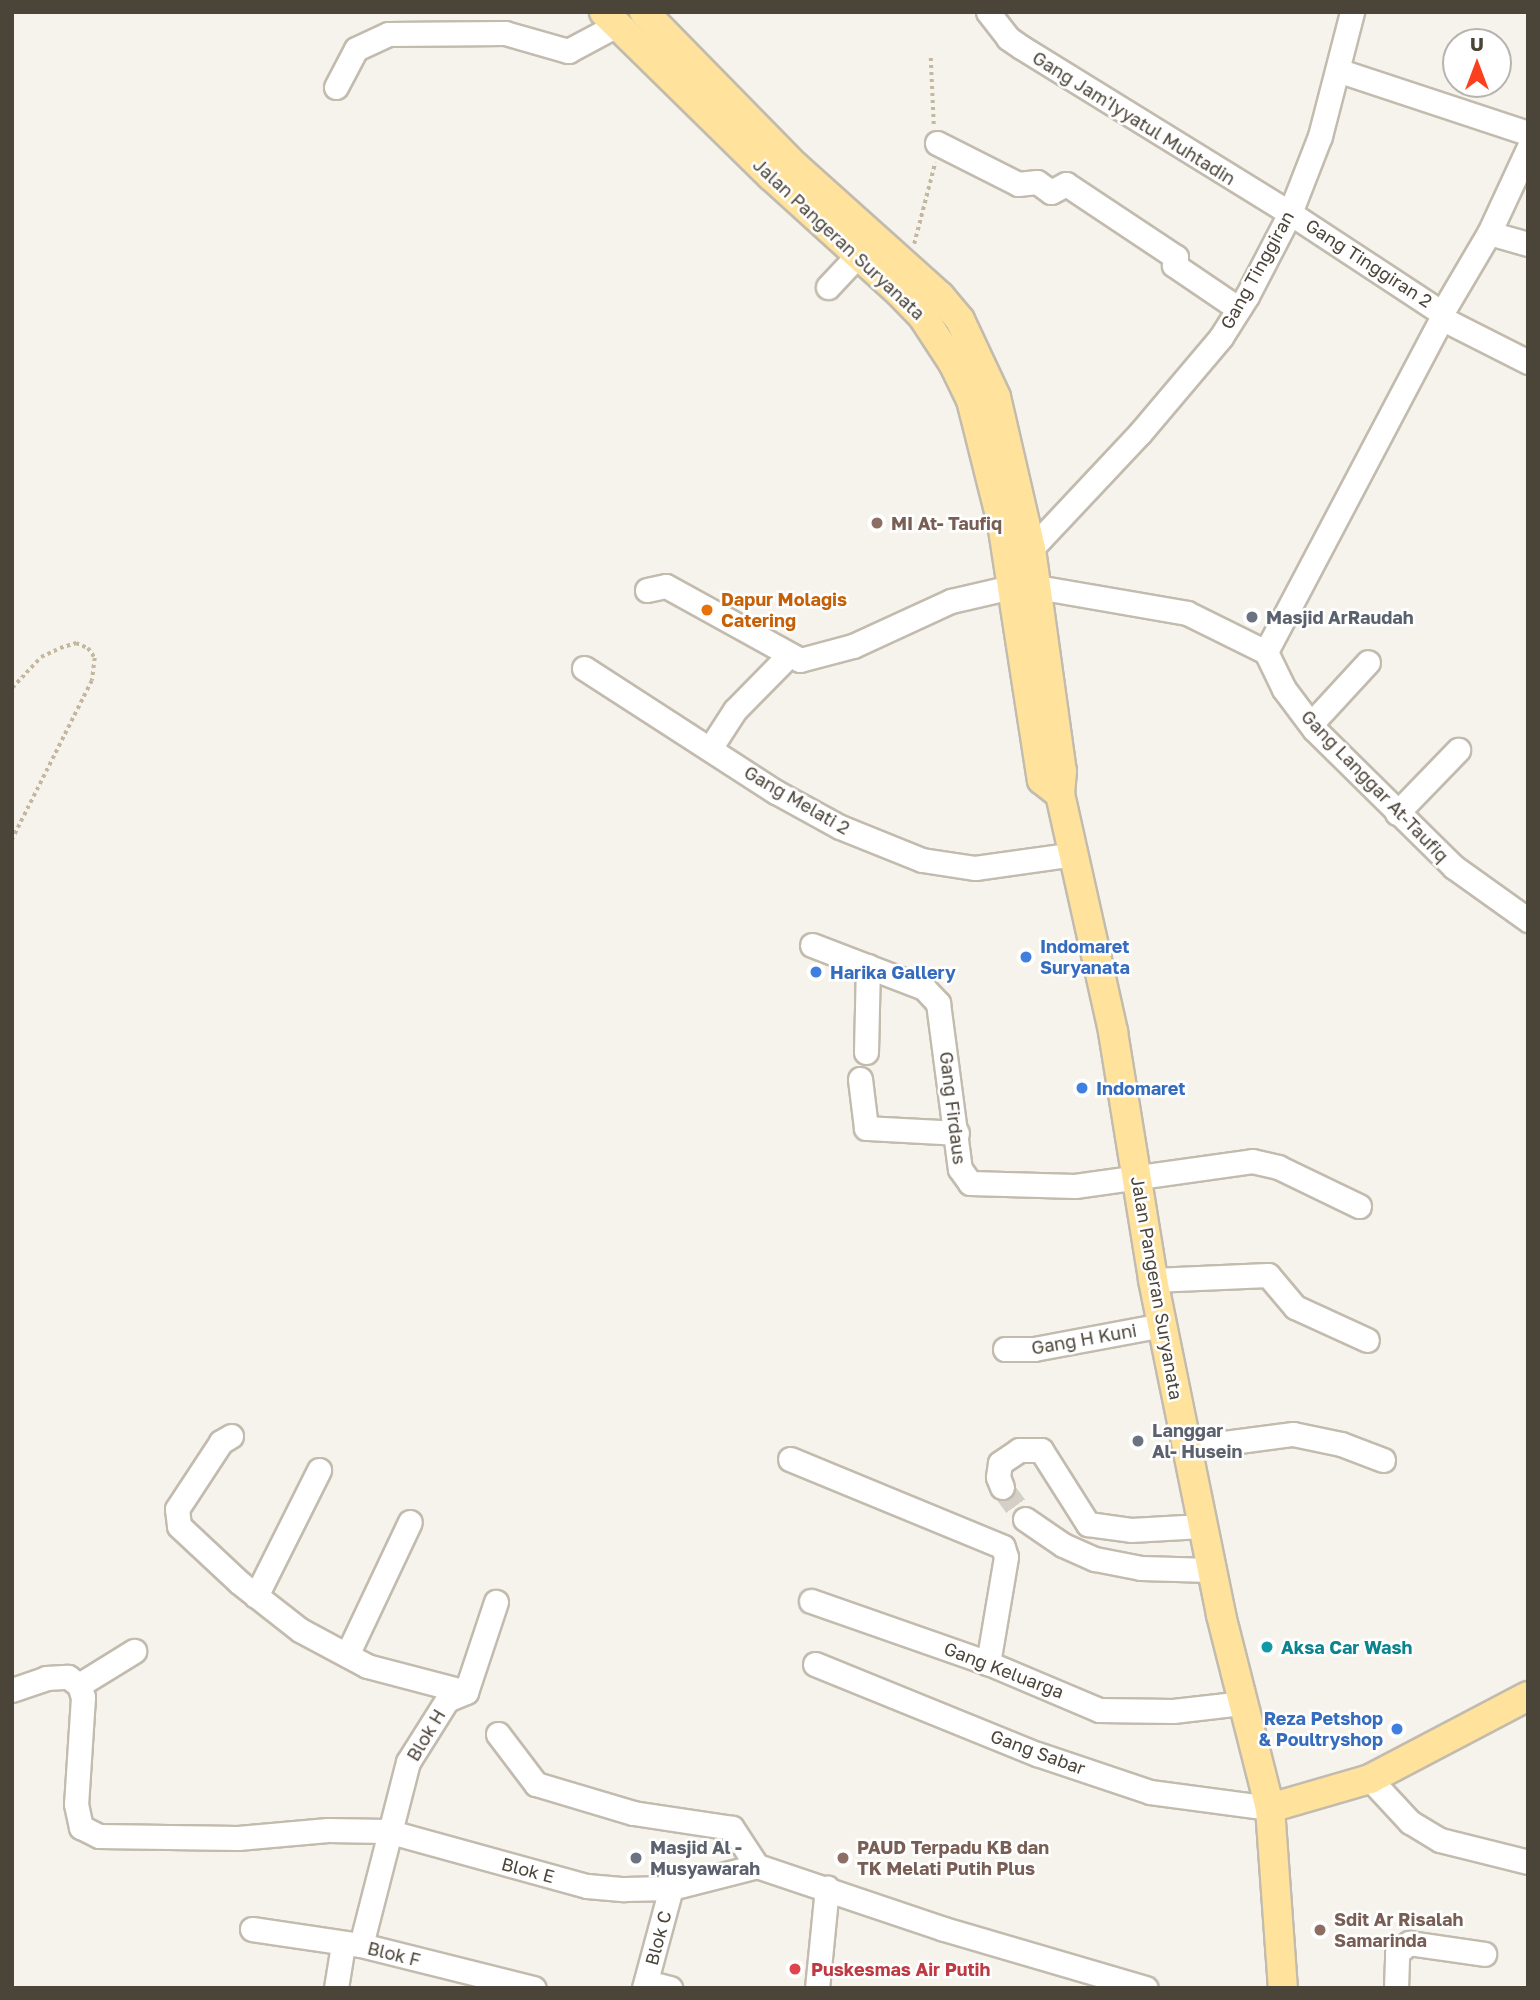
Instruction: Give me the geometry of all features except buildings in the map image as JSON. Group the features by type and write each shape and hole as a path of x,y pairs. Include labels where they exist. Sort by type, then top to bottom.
{"main road":[{"name":"Jalan Pangeran Suryanata","path":"643,12 796,166 940,296 960,320 996,397 1024,587 1062,771 1060,794 1113,1032 1153,1280 1211,1570 1270,1808 1283,1988"},
{"name":"Jalan Pangeran Suryanata","path":"611,19 923,317 953,363 971,400 1019,552"},
{"path":"1270,1808 1370,1779 1523,1704"}],"street":[{"name":"Gang Jam'Iyyatul Muhtadin","path":"988,12 1007,38 1200,161 1290,213"},
{"name":"Gang Tinggiran","path":"1019,552 1140,433 1239,309 1290,213 1340,71 1352,12"},
{"path":"336,87 356,49 388,34 505,33 568,51 611,19"},
{"path":"1340,71 1528,133"},
{"path":"937,143 1018,184 1037,182 1051,192 1066,184 1176,257 1174,265 1239,309"},
{"path":"647,590 666,586 800,660 820,657 951,601 1024,587 1187,613 1266,652 1489,233 1528,149"},
{"name":"Gang Tinggiran 2","path":"1290,213 1444,316 1528,362"},
{"path":"1489,233 1528,244"},
{"path":"828,287 857,256"},
{"name":"Gang Langgar At-Taufiq","path":"1266,652 1284,689 1311,724 1397,813 1454,866 1528,920"},
{"path":"711,747 735,710 789,655"},
{"path":"1311,724 1368,662"},
{"name":"Gang Melati 2","path":"584,668 711,747 776,792 840,827 922,860 975,868 1074,854"},
{"path":"1397,813 1458,750"},
{"name":"Gang Firdaus","path":"812,945 924,988 938,1003 963,1176 979,1186 1075,1186 1137,1179"},
{"path":"866,1052 868,966"},
{"path":"860,1079 866,1128 957,1133"},
{"path":"1137,1179 1252,1161 1278,1167 1359,1206"},
{"path":"1153,1280 1268,1275 1295,1307 1367,1340"},
{"name":"Gang H Kuni","path":"1005,1349 1034,1349 1162,1325"},
{"path":"1186,1448 1293,1434 1341,1444 1383,1460"},
{"path":"231,1436 221,1442 177,1509 179,1526 256,1596 300,1630 380,1670 467,1692 496,1602"},
{"path":"1002,1487 998,1477 1000,1463 1019,1450 1041,1450 1088,1524 1131,1530 1202,1526"},
{"path":"790,1459 1003,1547 1006,1557 988,1662"},
{"path":"256,1596 319,1471"},
{"path":"1025,1519 1063,1545 1096,1559 1141,1568 1211,1570"},
{"path":"347,1655 410,1522"},
{"name":"Gang Keluarga","path":"811,1601 988,1662 1099,1710 1173,1711 1242,1703"},
{"path":"12,1690 46,1678 68,1677 79,1685 134,1651"},
{"name":"Gang Sabar","path":"816,1664 1037,1754 1150,1791 1270,1808"},
{"name":"Blok E","path":"79,1685 83,1698 76,1804 81,1827 99,1836 238,1838 328,1830 387,1831 587,1886 671,1888 757,1866"},
{"name":"Blok H","path":"336,1988 352,1945 408,1762 447,1700 467,1692"},
{"path":"498,1734 536,1784 633,1813 732,1828 757,1866 1116,1985 1146,1988"},
{"path":"1370,1779 1410,1822 1440,1840 1528,1863"},
{"path":"817,1988 827,1887"},
{"name":"Blok C","path":"645,1985 671,1888"},
{"name":"Blok F","path":"252,1929 352,1945 500,1984 534,1988"},
{"path":"1396,1988 1397,1953 1409,1943 1422,1941 1484,1954"},
{"path":"645,1985 670,1988"}],"path":[{"path":"12,688 41,657 60,648 76,643 88,648 95,659 92,681 12,840"}],"tunnel":[{"path":"1002,1487 1025,1519"}],"place":[{"name":"MI At- Taufiq","path":"877,523"},
{"name":"Dapur Molagis Catering","path":"707,610"},
{"name":"Masjid ArRaudah","path":"1252,617"},
{"name":"Indomaret Suryanata","path":"1026,957"},
{"name":"Harika Gallery","path":"816,972"},
{"name":"Indomaret","path":"1082,1088"},
{"name":"Langgar Al- Husein","path":"1138,1441"},
{"name":"Aksa Car Wash","path":"1267,1647"},
{"name":"Reza Petshop & Poultryshop","path":"1397,1729"},
{"name":"Masjid Al - Musyawarah","path":"636,1858"},
{"name":"PAUD Terpadu KB dan TK Melati Putih Plus","path":"843,1858"},
{"name":"Sdit Ar Risalah Samarinda","path":"1320,1930"},
{"name":"Puskesmas Air Putih","path":"795,1969"}]}
